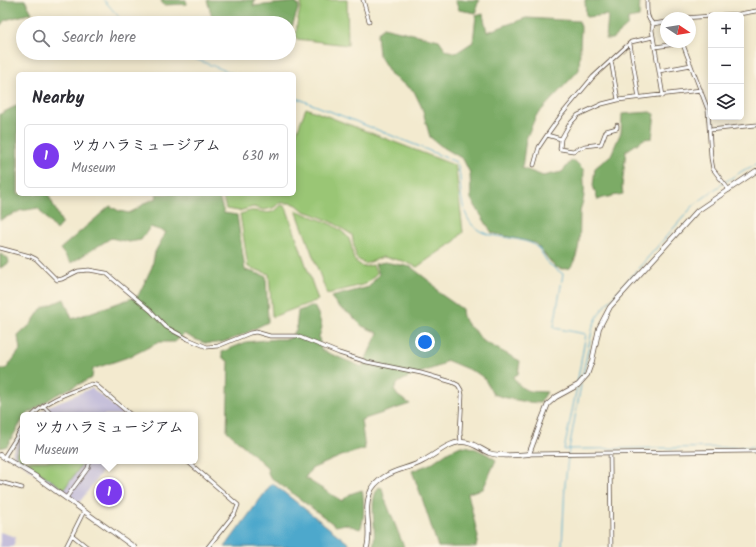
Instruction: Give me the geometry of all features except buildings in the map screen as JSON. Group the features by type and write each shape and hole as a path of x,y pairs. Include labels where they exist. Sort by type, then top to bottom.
{"street":[{"path":"363,0 369,21"},
{"path":"647,0 648,17 653,24"},
{"path":"744,13 756,11"},
{"path":"696,17 708,16"},
{"path":"653,24 660,23"},
{"path":"653,24 653,38 663,96"},
{"path":"534,166 539,147 576,96 611,60 633,41 653,38"},
{"path":"630,44 639,98"},
{"path":"655,47 660,46"},
{"path":"684,48 708,110 713,169 728,190"},
{"path":"611,60 618,100"},
{"path":"659,71 691,65"},
{"path":"617,125 617,128 606,131 601,144 585,146 573,152 559,151 562,139 569,125 578,115 602,104 618,100 663,96 701,90"},
{"path":"710,130 756,125"},
{"path":"547,134 562,139"},
{"path":"529,454 548,404 556,397 578,385 587,375 592,361 599,328 610,306 697,211 756,172"},
{"path":"0,248 36,259 57,280 78,271 89,270 106,273 151,311 166,327 207,347 218,346 256,332 270,336 297,336 339,353 367,362 421,372 452,382 458,385 462,395 461,442"},
{"path":"36,412 43,406 54,400 91,384 96,385 128,412"},
{"path":"43,406 49,412"},
{"path":"20,431 2,456 66,498 134,547"},
{"path":"367,547 369,540 368,504 373,486 385,476 422,462 446,447 461,442 470,443 490,453 502,455 566,452 610,453 756,451"},
{"path":"610,453 611,547"},
{"path":"66,498 88,468 89,464"},
{"path":"191,464 238,505 235,513 208,547"},
{"path":"0,482 22,488"},
{"path":"66,547 84,511"},
{"path":"72,536 86,547"}],"shaded area":[{"path":"92,388 120,412 42,412 49,406"},
{"path":"20,438 20,462 14,458 12,452"},
{"path":"23,464 108,464 79,503"},
{"path":"0,532 16,537 13,547 0,547"}],"green space":[{"path":"0,0 25,0 32,13 5,20 0,26"},
{"path":"161,0 186,0 187,4 163,5"},
{"path":"207,0 255,0 253,6 295,2 299,6 296,16 212,16"},
{"path":"302,0 347,0 348,45 296,39 297,23"},
{"path":"455,0 480,0 477,5 476,13 459,10"},
{"path":"585,0 640,0 639,17 628,19 628,25 612,39 606,39 608,15 586,17"},
{"path":"483,14 487,32 526,18 579,21 581,27 579,70 536,116 526,139 522,168 543,176 562,172 571,161 575,161 584,170 584,192 580,211 580,235 574,262 570,268 563,269 555,267 535,243 492,233 471,199 470,173 463,159 441,146 430,137 422,108 414,91 392,76 379,55 377,34 383,27 439,40 446,50 456,53 473,42 476,16"},
{"path":"16,106 16,196 49,196 62,223 56,230 38,208 22,210 0,220 0,114"},
{"path":"306,108 454,165 456,169 463,232 455,241 417,267 403,261 383,257 365,264 356,258 352,235 332,222 304,211 292,203 280,203 273,208 264,210 253,207 239,211 226,209 223,196 296,196 296,134"},
{"path":"650,112 655,114 652,138 644,139 626,151 622,187 623,194 598,200 593,186 595,168 611,155 621,132 622,114"},
{"path":"156,196 219,196 224,213 237,215 245,270 266,276 268,322 237,337 221,342 205,343 184,334 175,342 159,342 131,356 93,369 92,378 56,395 30,412 20,412 20,424 7,446 0,448 0,369 6,369 20,350 18,336 31,324 41,309 64,299 72,319 138,296 152,267 155,252 166,232 150,227 141,240 129,242 111,238 71,263 60,249 110,206 119,211 129,213 145,203 157,198"},
{"path":"281,205 286,207 318,300 272,317 269,274 248,267 240,214 249,211 271,212"},
{"path":"296,210 330,224 342,231 350,241 354,260 363,267 373,265 377,273 366,284 327,294"},
{"path":"0,254 8,258 9,263 0,268"},
{"path":"385,262 411,267 433,284 439,293 462,309 463,316 467,324 479,335 481,340 520,361 518,374 513,377 520,386 531,391 547,392 540,403 516,400 493,394 484,378 477,373 446,360 442,365 409,377 398,383 394,390 398,396 410,404 361,420 365,449 344,455 311,469 305,478 342,501 350,494 362,490 364,504 362,526 360,529 345,524 336,526 269,476 267,467 227,431 229,362 222,357 222,352 246,342 289,339 296,330 298,311 314,306 322,327 319,337 321,350 362,367 378,333 362,326 351,315 338,306 331,297 369,287 379,274 375,264"},
{"path":"20,446 20,459 17,457 16,453"},
{"path":"461,446 479,450 496,460 483,489 468,493 478,537 476,547 438,547 412,471 430,464 449,451"},
{"path":"27,464 81,464 64,489"},
{"path":"379,487 382,488 384,497 404,547 373,547 373,508 376,493"}],"water":[{"path":"272,483 353,547 225,547"}],"waterway":[{"path":"104,0 118,16"},
{"path":"198,60 229,72"},
{"path":"296,98 456,162 460,174 461,195 465,211 471,223 478,230 486,234 520,240 533,244 539,249 549,264 563,274 554,328 586,334 577,384"},
{"path":"725,182 744,170 756,165"},
{"path":"582,378 593,326 600,312 694,205 722,184"},
{"path":"581,385 569,449 756,447"},
{"path":"562,547 565,484 569,449 564,450 577,387"}],"place":[{"name":"ツカハラミュージアム","path":"109,492"}]}
